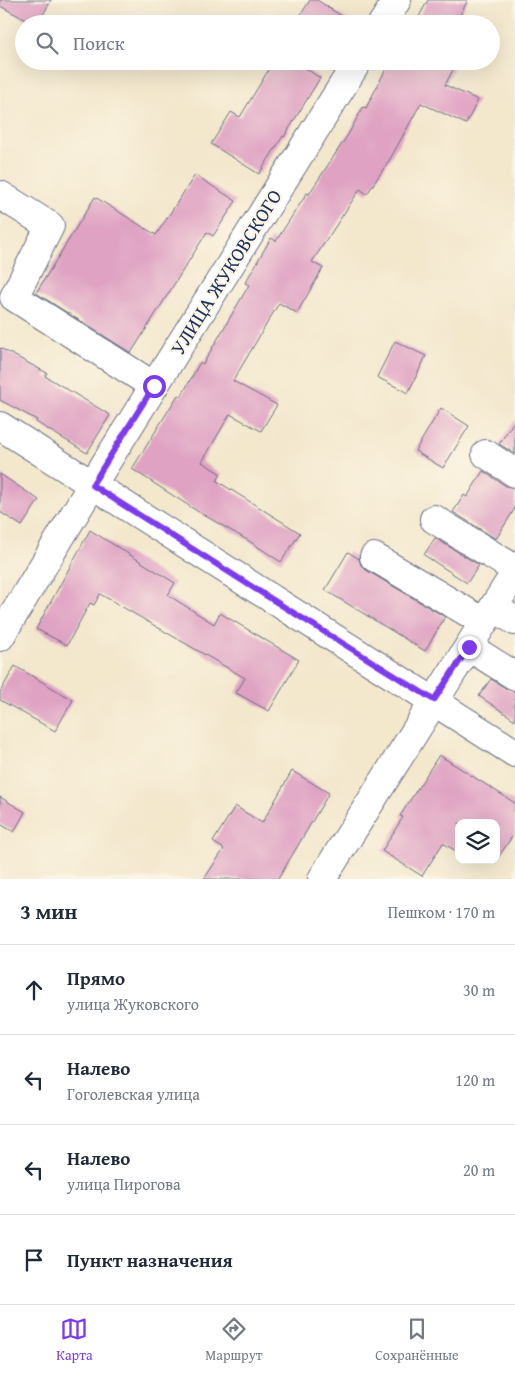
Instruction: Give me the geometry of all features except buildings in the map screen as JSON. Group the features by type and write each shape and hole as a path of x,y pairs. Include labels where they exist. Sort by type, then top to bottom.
{"street":[{"path":"387,15 396,0"},
{"name":"УЛИЦА ЖУКОВСКОГО","path":"0,637 92,485 352,70"},
{"path":"0,195 50,226 14,297 154,386"},
{"path":"0,426 515,753"},
{"path":"486,454 515,473"},
{"path":"434,518 515,569"},
{"path":"374,557 498,616"},
{"path":"322,879 469,647 498,616 515,573"},
{"path":"469,647 515,676"}],"route":[{"path":"154,386 92,485 434,700 469,647"}]}
